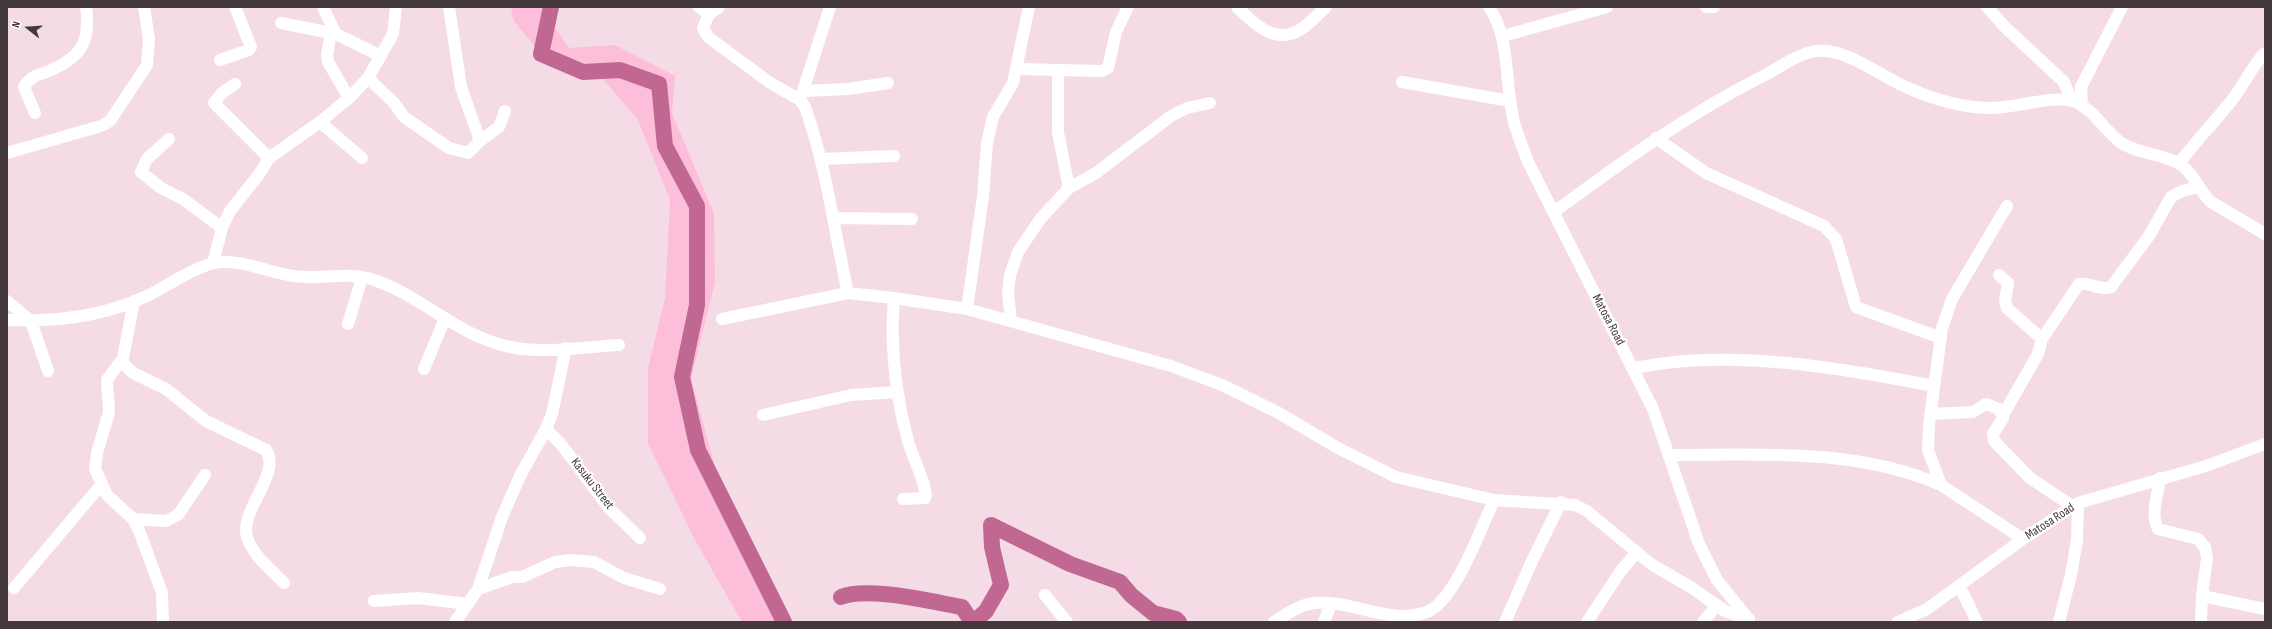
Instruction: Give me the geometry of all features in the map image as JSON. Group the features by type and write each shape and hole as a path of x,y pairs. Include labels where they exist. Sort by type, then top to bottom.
{"street":[{"path":"34,113 24,87 30,78 66,64 81,49 87,30 86,7"},
{"path":"7,153 101,126 110,121 147,65 149,39 144,7"},
{"path":"220,60 249,50 251,47 235,7"},
{"path":"323,7 334,34 327,55 328,62 349,98"},
{"path":"213,264 222,228 230,211 260,173 269,158 320,122 349,98 368,78 393,34 396,7"},
{"path":"449,7 461,87 480,141"},
{"path":"698,7 709,14"},
{"path":"719,7 709,14 703,28 708,37 769,82 802,96 888,83"},
{"path":"830,7 802,96 822,159 834,218 839,257 848,293"},
{"path":"967,309 983,196 987,143 994,117 1013,83 1029,7"},
{"path":"1017,69 1102,71 1108,68 1116,32 1128,7"},
{"path":"1237,7 1261,29 1272,33 1287,34 1298,31 1326,7"},
{"name":"Matosa Road","path":"1489,7 1503,36 1513,119 1528,162 1634,368 1653,409 1670,455 1699,544 1717,580 1751,621"},
{"path":"1503,36 1607,7"},
{"path":"1706,7 1714,7"},
{"path":"1987,7 2006,28 2064,82 2077,103 2109,133 2124,145 2179,164 2189,173 2198,187 2211,202 2265,234"},
{"path":"2077,103 2081,87 2122,7"},
{"path":"281,23 334,34 381,56"},
{"path":"1554,212 1656,138 1703,108 1809,52 1820,50 1845,56 1906,88 1949,103 1992,108 2058,100 2077,103"},
{"path":"2179,164 2231,101 2252,67 2265,53"},
{"path":"1058,70 1058,132 1069,188"},
{"path":"368,78 394,103 404,117 449,148 468,153 480,141 499,127 505,111"},
{"path":"1402,82 1510,101"},
{"path":"235,84 222,93 214,102 269,158"},
{"path":"1012,321 1008,293 1010,275 1018,252 1041,218 1069,188 1096,173 1171,116 1187,108 1210,103"},
{"path":"320,122 362,158"},
{"path":"1656,138 1706,173 1824,226 1836,239 1856,307 1941,338"},
{"path":"169,139 146,159 141,172 161,188 183,199 222,228"},
{"path":"822,159 894,156"},
{"path":"2059,622 2071,576 2077,540 2075,504 2030,478 1994,442 1993,434 2038,354 2042,339 2075,288 2084,284 2103,288 2111,287 2148,236 2171,197 2182,190 2198,187"},
{"path":"1942,486 1928,450 1930,414 1941,338 1952,299 2007,206"},
{"path":"834,218 912,219"},
{"path":"7,320 31,321 89,314 134,301 213,264 222,262 244,264 296,277 362,278 374,280 411,298 468,332 510,347 538,350 619,345"},
{"path":"1999,275 2008,283 2005,301 2007,308 2042,339"},
{"path":"348,324 362,278"},
{"path":"722,320 848,293 967,309 1182,370 1222,385 1277,412 1338,448 1396,477 1494,500 1534,503 1561,502 1575,504 1587,511 1651,564 1717,605 1751,621"},
{"path":"894,298 893,352 897,392 907,437 926,495 925,498 903,499"},
{"path":"7,301 31,321 48,371"},
{"path":"134,301 122,362 107,380 109,412 95,463 95,470 101,485 116,504 133,519 143,540 162,593 163,622"},
{"path":"424,369 444,318"},
{"path":"455,622 478,589 502,517 520,476 546,429 557,393 566,348"},
{"path":"1634,368 1661,362 1702,359 1794,364 1844,369 1934,386"},
{"path":"122,362 133,373 166,389 206,421 266,450 270,455 268,471 250,512 247,537 254,549 284,583"},
{"path":"763,415 851,395 897,392"},
{"path":"1930,414 1973,412 1986,404 2000,409 2003,415"},
{"name":"Kasuku Street","path":"546,429 560,443 609,508 640,538"},
{"name":"Matosa Road","path":"1898,622 1927,609 1960,587 2023,539 2075,504 2160,478 2206,466 2265,444"},
{"path":"1670,455 1808,455 1840,458 1930,480 1942,486 2023,539"},
{"path":"133,519 166,520 178,515 206,475"},
{"path":"2160,478 2154,522 2158,529 2198,539 2204,547 2207,558 2202,596 2201,622"},
{"path":"14,588 101,485"},
{"path":"1274,622 1308,604 1331,604 1367,617 1391,617 1411,620 1432,610 1459,577 1494,500"},
{"path":"1505,622 1533,559 1561,502"},
{"path":"1587,622 1620,572 1637,552"},
{"path":"478,589 512,578 522,577 555,562 571,560 594,562 624,578 660,589"},
{"path":"1960,587 1977,622"},
{"path":"1045,595 1067,622"},
{"path":"2202,596 2265,609"},
{"path":"374,601 418,598 468,604"},
{"path":"1324,622 1331,604"},
{"path":"1703,622 1717,605"}],"shaded area":[{"path":"513,7 549,7 545,13 569,48 615,45 675,76 672,113 714,214 715,282 691,379 726,507 774,604 789,622 742,622 695,540 648,443 648,368 665,299 670,200 638,120 601,77 547,61 514,21 511,13"}],"waterway":[{"path":"551,7 541,54 583,72 620,70 659,84 665,146 697,206 697,305 682,377 698,450 784,622"},
{"path":"974,622 986,611 1001,585 992,547 991,525 1070,564 1120,582 1131,595 1153,613 1176,619 1179,622"},
{"path":"841,597 852,594 883,594 962,607 972,622"}]}
